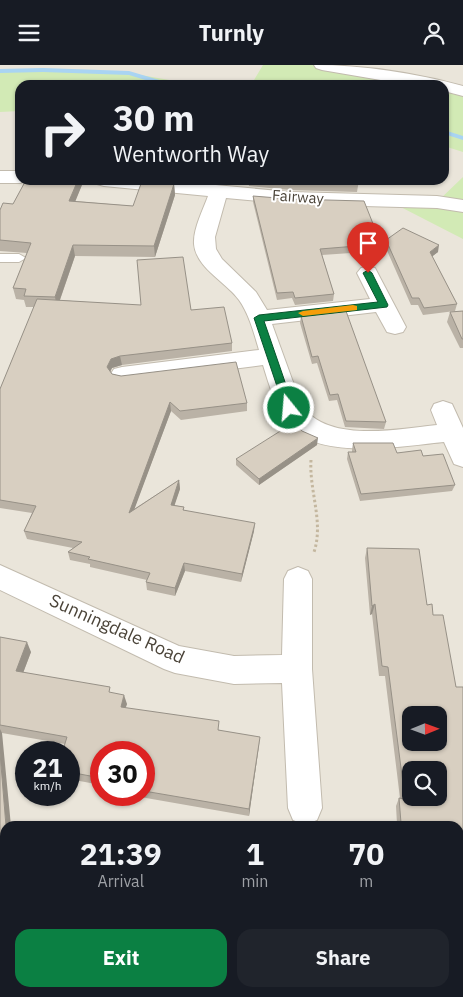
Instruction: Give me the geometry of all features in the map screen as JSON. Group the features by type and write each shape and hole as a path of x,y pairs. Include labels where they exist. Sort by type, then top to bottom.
{"street":[{"path":"322,65 409,80"},
{"path":"449,87 463,91"},
{"path":"0,177 15,177"},
{"name":"Fairway","path":"162,185 290,198 437,202 463,206"},
{"path":"219,190 204,242 211,260 250,298 259,318 289,408 304,426 330,437 362,440 448,421 463,457"},
{"path":"368,273 395,327"},
{"path":"259,318 383,305"},
{"path":"122,375 272,356"},
{"name":"Sunningdale Road","path":"0,577 175,659 234,670 297,669"},
{"path":"298,579 297,669 305,808"}],"lane":[{"path":"0,258 19,258"}],"path":[{"path":"298,579 317,546 316,512 310,467 317,432"}],"shaded area":[{"path":"0,65 463,65 463,821 0,821"}],"green space":[{"path":"263,65 320,65 411,80 254,80"},
{"path":"30,70 129,73 169,80 15,80 15,111 0,112 0,72"},
{"path":"449,89 463,92 463,152 449,148"},
{"path":"463,177 463,239 389,201 437,202"}],"building":[{"path":"23,185 76,185 69,201 133,206 141,185 174,185 154,246 73,245 55,297 24,296 26,289 13,288 31,243 0,240 0,210 3,203 13,204"},
{"path":"253,196 364,201 381,244 320,249 334,294 295,298 293,292 277,293"},
{"path":"403,228 439,245 430,252 457,304 424,308 419,298 412,298 386,240"},
{"path":"183,257 191,310 224,307 232,343 120,356 111,359 107,367 112,374 121,376 236,362 247,403 180,411 170,402 129,513 179,480 171,505 184,507 183,510 255,523 242,574 184,563 175,588 146,582 150,573 88,559 90,557 68,552 82,542 24,531 36,506 0,500 0,389 37,299 141,305 137,260"},
{"path":"346,311 386,422 346,421 338,394 330,395 318,356 312,357 301,316"},
{"path":"463,311 463,339 462,339 450,312"},
{"path":"293,423 302,431 318,438 259,479 236,459"},
{"path":"353,443 393,443 397,453 421,450 423,456 443,454 455,485 361,494 348,452 356,452"},
{"path":"367,548 419,549 427,605 432,604 433,615 443,615 456,687 463,687 463,821 401,821 399,798 402,798 402,806 447,806 447,761 402,761 402,776 388,667 382,666 375,604 372,606"},
{"path":"0,637 27,642 16,671 110,687 109,692 124,695 121,707 219,721 218,730 260,737 249,809 155,793 155,741 90,741 90,776 80,774 80,741 66,741 67,737 0,725"},
{"path":"0,753 6,821 0,821"}],"waterway":[{"path":"0,71 43,70 129,73 153,80"},
{"path":"449,134 463,138"}],"slow traffic":[{"path":"303,313 353,308"}],"route":[{"path":"289,408 259,318 383,305 368,273"}]}
